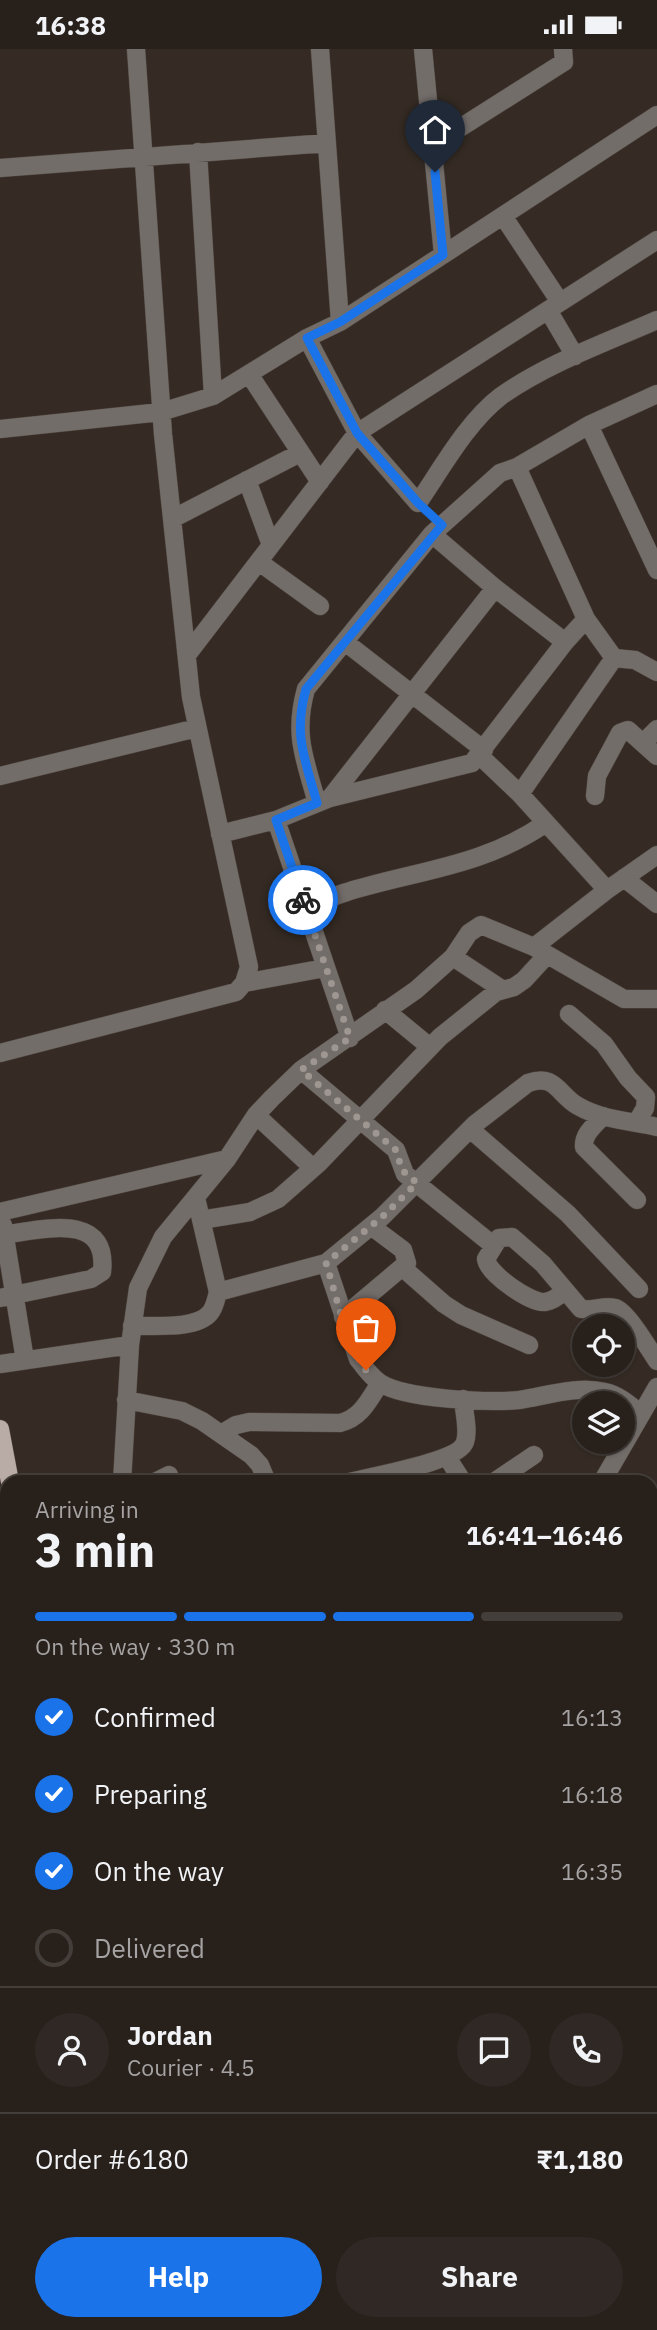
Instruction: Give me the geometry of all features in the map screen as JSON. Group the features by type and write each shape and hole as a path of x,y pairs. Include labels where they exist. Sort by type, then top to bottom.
{"main road":[{"path":"0,1429 9,1475"}],"street":[{"path":"0,1053 236,992 244,983 249,967 197,729 187,655 161,412 136,49"},
{"path":"320,49 340,322"},
{"path":"424,49 443,255"},
{"path":"433,145 564,62 563,49"},
{"path":"0,429 161,412 213,397 307,338 340,322 657,115"},
{"path":"0,168 327,143"},
{"path":"198,152 213,397"},
{"path":"503,216 554,306 575,356"},
{"path":"187,655 357,433 657,240"},
{"path":"418,503 464,435 500,397 545,370 657,320"},
{"path":"307,338 357,433 418,503 437,530 495,588 565,642"},
{"path":"249,374 320,482"},
{"path":"324,800 299,741 300,711 306,689 437,530 500,473 517,467 589,425 657,394"},
{"path":"589,425 657,570"},
{"path":"172,519 300,453"},
{"path":"517,467 586,619 614,658 635,660 657,672"},
{"path":"247,480 271,545"},
{"path":"258,562 320,606"},
{"path":"324,800 495,588"},
{"path":"220,834 276,820 324,800 472,763 565,642 586,619"},
{"path":"345,642 481,752 607,890"},
{"path":"520,794 614,658"},
{"path":"0,776 197,729"},
{"path":"643,743 657,729"},
{"path":"595,796 597,776 620,733 628,730 657,756"},
{"path":"276,820 350,1038"},
{"path":"306,908 346,892 451,867 498,851 546,823"},
{"path":"201,1220 250,1212 278,1199 361,1120 430,1047 485,1000 524,981 541,951 607,890 657,855"},
{"path":"624,878 657,904"},
{"path":"122,1475 130,1345 138,1288 163,1237 227,1159 256,1115 301,1070 415,990 453,957 470,933 481,925 541,951 624,999 657,999"},
{"path":"453,957 503,990"},
{"path":"244,983 325,968"},
{"path":"385,1010 430,1047"},
{"path":"569,1014 604,1044 628,1078 646,1097 645,1108 636,1122"},
{"path":"301,1070 396,1150 402,1170 494,1246"},
{"path":"218,1291 246,1286 326,1263 371,1226 470,1129 528,1083 546,1080 578,1106 603,1116 657,1127"},
{"path":"256,1115 313,1168"},
{"path":"603,1116 587,1133 584,1147 637,1200"},
{"path":"470,1129 568,1214 639,1289"},
{"path":"25,1360 8,1296 1,1212 227,1159"},
{"path":"132,1326 191,1324 203,1320 212,1310 218,1291 196,1198"},
{"path":"343,1317 407,1262 403,1250 371,1226"},
{"path":"3,1235 60,1228 79,1229 97,1240 102,1252 102,1272 91,1279 8,1296"},
{"path":"564,1291 548,1301 541,1302 498,1278 486,1264 486,1259 499,1238 512,1237 543,1264 581,1309 608,1307 621,1311 657,1361"},
{"path":"326,1263 358,1359 380,1383 399,1391 463,1399 515,1400 592,1390 618,1396 641,1414"},
{"path":"402,1268 444,1304 528,1345"},
{"path":"0,1364 130,1345"},
{"path":"221,1434 249,1422 350,1421 361,1412 380,1383"},
{"path":"606,1475 657,1387"},
{"path":"380,1475 419,1466 459,1451 466,1440 463,1399"},
{"path":"127,1400 182,1411 251,1455 264,1475"},
{"path":"504,1475 534,1455"},
{"path":"447,1457 459,1475"}],"way so far":[{"path":"303,900 350,1038 301,1070 396,1150 402,1170 417,1183 382,1217 326,1263 346,1327 358,1359 366,1370"}],"route":[{"path":"303,900 276,820 317,803 299,741 300,711 306,689 442,525 418,503 357,433 307,338 340,322 443,255 435,172"}]}
